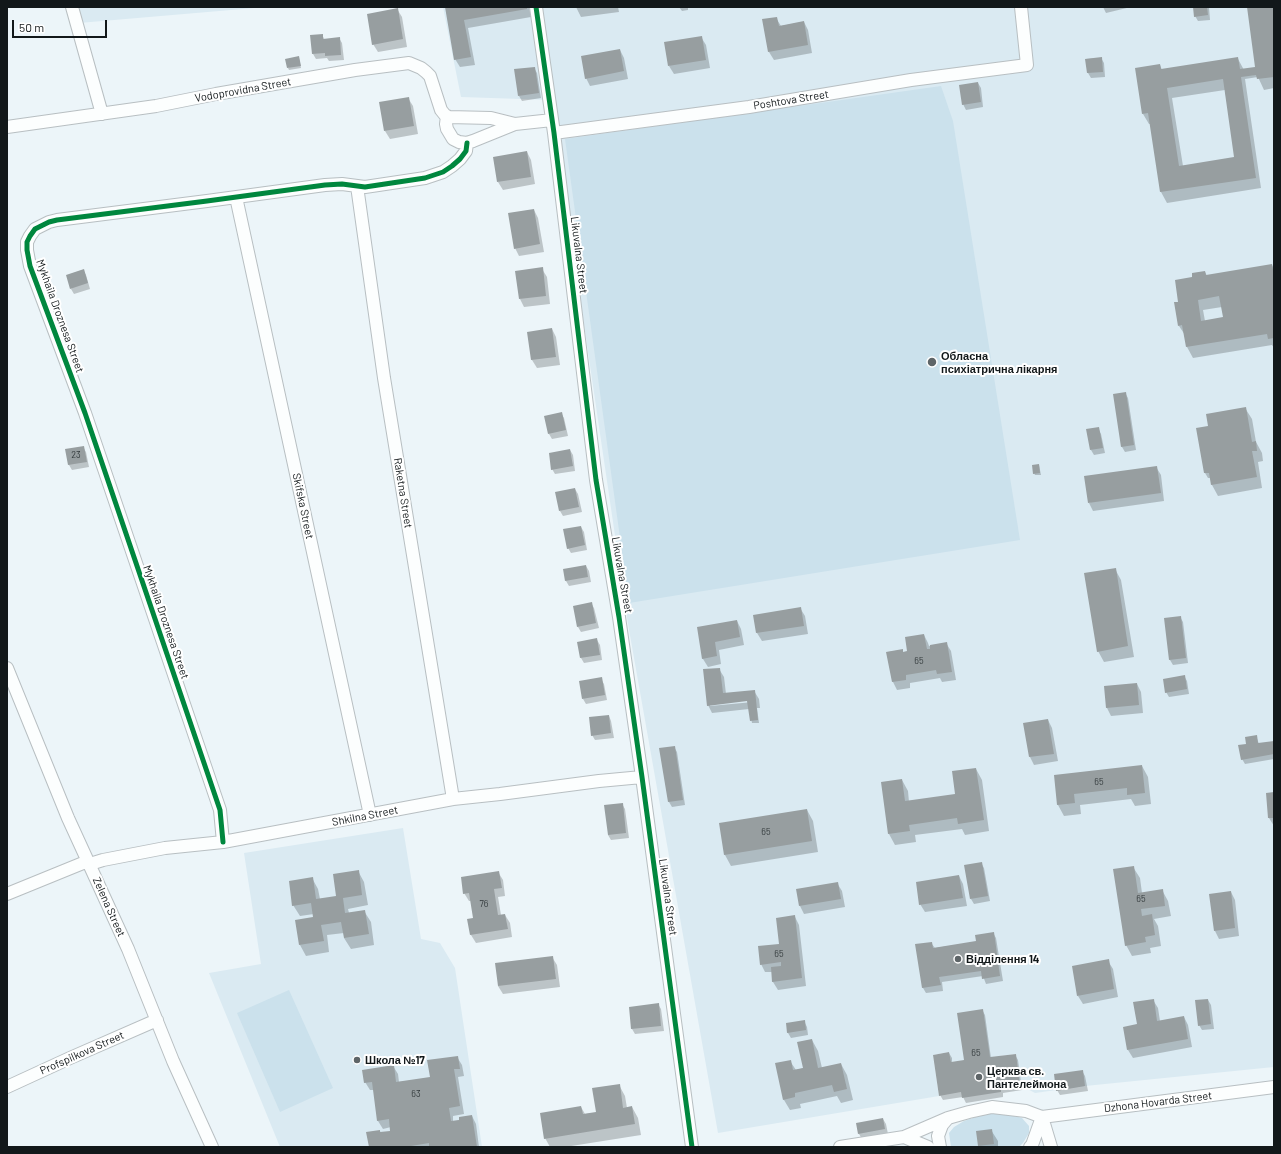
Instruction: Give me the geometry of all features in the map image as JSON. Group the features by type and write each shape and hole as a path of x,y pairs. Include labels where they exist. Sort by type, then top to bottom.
{"street":[{"path":"72,7 102,114"},
{"name":"Likuvalna Street","path":"536,7 554,133 596,480 619,617 692,1147"},
{"name":"Poshtova Street","path":"554,133 749,107 911,80 1027,65 1022,7"},
{"name":"Vodoprovidna Street","path":"7,127 156,106 355,70 408,63 422,68 430,76 441,110 447,116 446,124 449,134 459,142 467,143"},
{"path":"447,116 491,118 515,124"},
{"path":"467,143 484,138 515,124 552,120"},
{"name":"Mykhaila Droznesa Street","path":"223,842 220,810 85,413 30,266 27,242 35,229 53,221 325,185 342,184 365,187 425,178 443,172 460,159 466,151 467,143"},
{"name":"Raketna Street","path":"357,186 386,386 453,800"},
{"name":"Skifska Street","path":"236,197 370,815"},
{"name":"Zelena Street","path":"7,668 12,694 128,948 173,1061 212,1147"},
{"name":"Shkilna Street","path":"7,894 89,863 165,848 223,842 453,800 599,781 642,777"},
{"name":"Profspilkova Street","path":"7,1087 157,1020"},
{"name":"Dzhona Hovarda Street","path":"840,1147 904,1137 948,1118 992,1107 1026,1111 1042,1117 1274,1087"},
{"path":"1026,1111 1037,1131"},
{"path":"1030,1147 1042,1117"},
{"path":"1042,1117 1051,1147"},
{"path":"940,1147 938,1136 942,1125 948,1118"},
{"path":"904,1137 928,1147"}],"shaded area":[{"path":"76,7 266,7 79,23"},
{"name":"Обласна психіатрична лікарня","path":"443,7 1274,7 1274,1067 1085,1086 1035,1093 1020,1085 1016,1054 951,1062 949,1052 933,1055 939,1096 718,1133 628,624 551,100 461,97"},
{"path":"941,86 953,121 1020,540 629,603 565,139"},
{"name":"Школа №17","path":"403,828 421,939 440,943 455,968 482,1147 280,1147 209,973 261,964 244,853"},
{"path":"289,990 333,1088 280,1112 237,1013"},
{"path":"988,1113 1011,1115 1022,1118 1029,1126 1029,1133 1023,1143 1019,1147 951,1147 949,1133 954,1127 964,1121"}],"building":[{"path":"445,7 527,7 527,9 464,20 471,57 454,60"},
{"path":"1193,7 1207,7 1208,15 1194,17"},
{"path":"1247,7 1274,7 1274,77 1257,79 1256,75 1241,77 1256,178 1160,192 1148,113 1142,114 1135,68 1160,64 1161,69 1238,57 1240,69 1255,67","holes":["1223,79 1234,157 1179,166 1167,88"]},
{"path":"398,8 403,39 372,45 367,14"},
{"path":"777,17 779,26 804,21 808,45 768,52 762,19"},
{"path":"323,34 323,39 340,37 341,55 325,56 325,53 312,54 310,35"},
{"path":"702,36 706,60 668,66 664,42"},
{"path":"620,49 624,71 585,79 581,56"},
{"path":"299,56 301,66 287,68 285,59"},
{"path":"1102,57 1103,72 1087,73 1085,59"},
{"path":"535,67 539,93 518,96 514,69"},
{"path":"978,82 981,102 962,105 959,85"},
{"path":"409,97 414,126 384,131 379,102"},
{"path":"527,151 531,177 497,182 493,157"},
{"path":"534,209 540,244 514,249 508,213"},
{"path":"1272,264 1274,275 1274,338 1268,339 1267,334 1186,347 1182,325 1178,326 1174,302 1178,302 1175,280 1192,277 1192,273 1205,271 1206,275","holes":["1219,296 1223,317 1201,321 1198,300"]},
{"path":"543,267 546,296 519,299 515,271"},
{"path":"84,269 88,283 70,289 66,275"},
{"path":"552,328 556,357 531,360 527,332"},
{"path":"1126,392 1134,445 1121,447 1113,394"},
{"path":"1246,407 1252,442 1256,441 1257,451 1252,451 1257,477 1211,485 1209,473 1204,473 1196,428 1208,426 1206,414"},
{"path":"562,412 566,430 548,434 544,416"},
{"path":"1099,427 1103,448 1090,450 1086,429"},
{"path":"84,446 87,462 68,465 65,449"},
{"path":"570,449 573,466 551,470 549,453"},
{"path":"1039,464 1040,473 1033,474 1032,465"},
{"path":"1157,466 1161,493 1088,503 1084,476"},
{"path":"575,488 579,507 559,511 555,492"},
{"path":"581,526 585,545 567,549 563,529"},
{"path":"586,565 588,577 565,581 563,569"},
{"path":"1116,568 1128,646 1097,652 1084,573"},
{"path":"592,602 596,623 577,627 573,606"},
{"path":"801,607 804,626 756,633 753,615"},
{"path":"1181,616 1186,658 1169,660 1164,618"},
{"path":"737,620 740,637 715,642 717,656 702,659 697,627"},
{"path":"924,634 927,649 930,649 930,645 947,642 952,672 937,674 936,670 906,675 906,680 892,682 886,652 903,649 903,652 907,651 905,637"},
{"path":"597,638 600,655 580,658 577,642"},
{"path":"720,668 723,693 755,690 758,720 750,721 747,701 707,706 703,669"},
{"path":"1185,675 1187,689 1165,693 1163,679"},
{"path":"602,677 605,695 582,699 579,681"},
{"path":"1137,683 1139,705 1106,708 1104,686"},
{"path":"609,715 611,733 591,736 589,717"},
{"path":"1048,719 1054,754 1029,757 1023,723"},
{"path":"1257,735 1258,743 1274,741 1274,754 1241,760 1238,745 1246,744 1245,737"},
{"path":"675,746 683,800 668,802 659,748"},
{"path":"1142,765 1145,793 1127,795 1127,788 1074,794 1075,803 1057,805 1054,775"},
{"path":"976,768 984,820 958,824 957,818 909,825 910,831 888,834 881,782 902,779 905,801 955,794 952,771"},
{"path":"1274,792 1274,818 1268,818 1266,793"},
{"path":"623,803 626,833 608,835 604,805"},
{"path":"807,809 812,841 724,855 719,823"},
{"path":"982,862 988,896 970,899 964,865"},
{"path":"1134,866 1138,893 1163,889 1165,906 1141,909 1142,916 1152,914 1155,935 1145,937 1146,942 1125,946 1113,869"},
{"path":"359,870 362,895 343,898 345,913 365,910 369,934 344,938 341,922 321,925 324,941 299,945 295,920 313,917 311,903 292,906 289,881 313,877 316,899 336,896 333,874"},
{"path":"499,871 502,888 494,889 498,915 505,914 508,929 470,935 467,919 473,918 469,893 463,894 461,877"},
{"path":"959,875 963,898 919,905 916,882"},
{"path":"838,882 841,899 799,906 796,889"},
{"path":"1231,891 1235,928 1214,931 1209,894"},
{"path":"795,915 802,978 772,982 771,967 781,966 781,962 760,965 758,946 779,944 776,918"},
{"name":"Відділення 14","path":"994,932 1000,976 982,979 981,971 939,977 941,985 922,988 915,944 932,942 933,948 976,941 975,935"},
{"path":"553,956 556,979 498,986 495,963"},
{"path":"1109,959 1114,989 1077,996 1072,966"},
{"path":"1154,999 1157,1021 1184,1016 1188,1039 1127,1050 1123,1027 1137,1024 1133,1002"},
{"path":"1208,999 1211,1024 1198,1026 1195,1000"},
{"path":"659,1003 661,1026 631,1029 629,1007"},
{"path":"983,1009 990,1057 1016,1054 1020,1085 1001,1088 1001,1092 962,1098 961,1092 939,1096 933,1055 949,1052 951,1062 964,1060 957,1013"},
{"path":"805,1020 806,1030 787,1033 786,1023"},
{"path":"812,1039 818,1068 841,1063 847,1089 834,1092 832,1085 795,1093 795,1097 783,1100 775,1063 791,1060 793,1070 803,1068 797,1042"},
{"path":"458,1056 460,1069 454,1069 460,1106 449,1108 451,1121 459,1120 459,1117 472,1115 477,1147 429,1147 429,1143 411,1147 369,1147 366,1132 380,1130 380,1132 390,1131 389,1119 377,1121 372,1082 364,1083 362,1070 394,1065 396,1082 430,1077 427,1060"},
{"path":"1083,1070 1085,1086 1056,1091 1054,1074"},
{"path":"620,1084 623,1108 632,1106 635,1124 544,1139 540,1113 581,1106 583,1114 596,1112 592,1088"},
{"path":"883,1118 885,1129 858,1134 856,1123"},
{"path":"992,1129 994,1144 978,1146 976,1131"}],"cycle path":[{"path":"536,7 554,133 596,480 619,617 692,1147"},
{"path":"223,842 220,810 85,413 30,266 27,242 35,229 57,220 325,185 342,184 365,187 425,178 443,172 452,166 466,151 467,143"}],"place":[{"name":"Обласна психіатрична лікарня","path":"932,362"},
{"name":"Відділення 14","path":"958,959"},
{"name":"Школа №17","path":"357,1060"},
{"name":"Церква св. Пантелеймона","path":"979,1077"}]}
